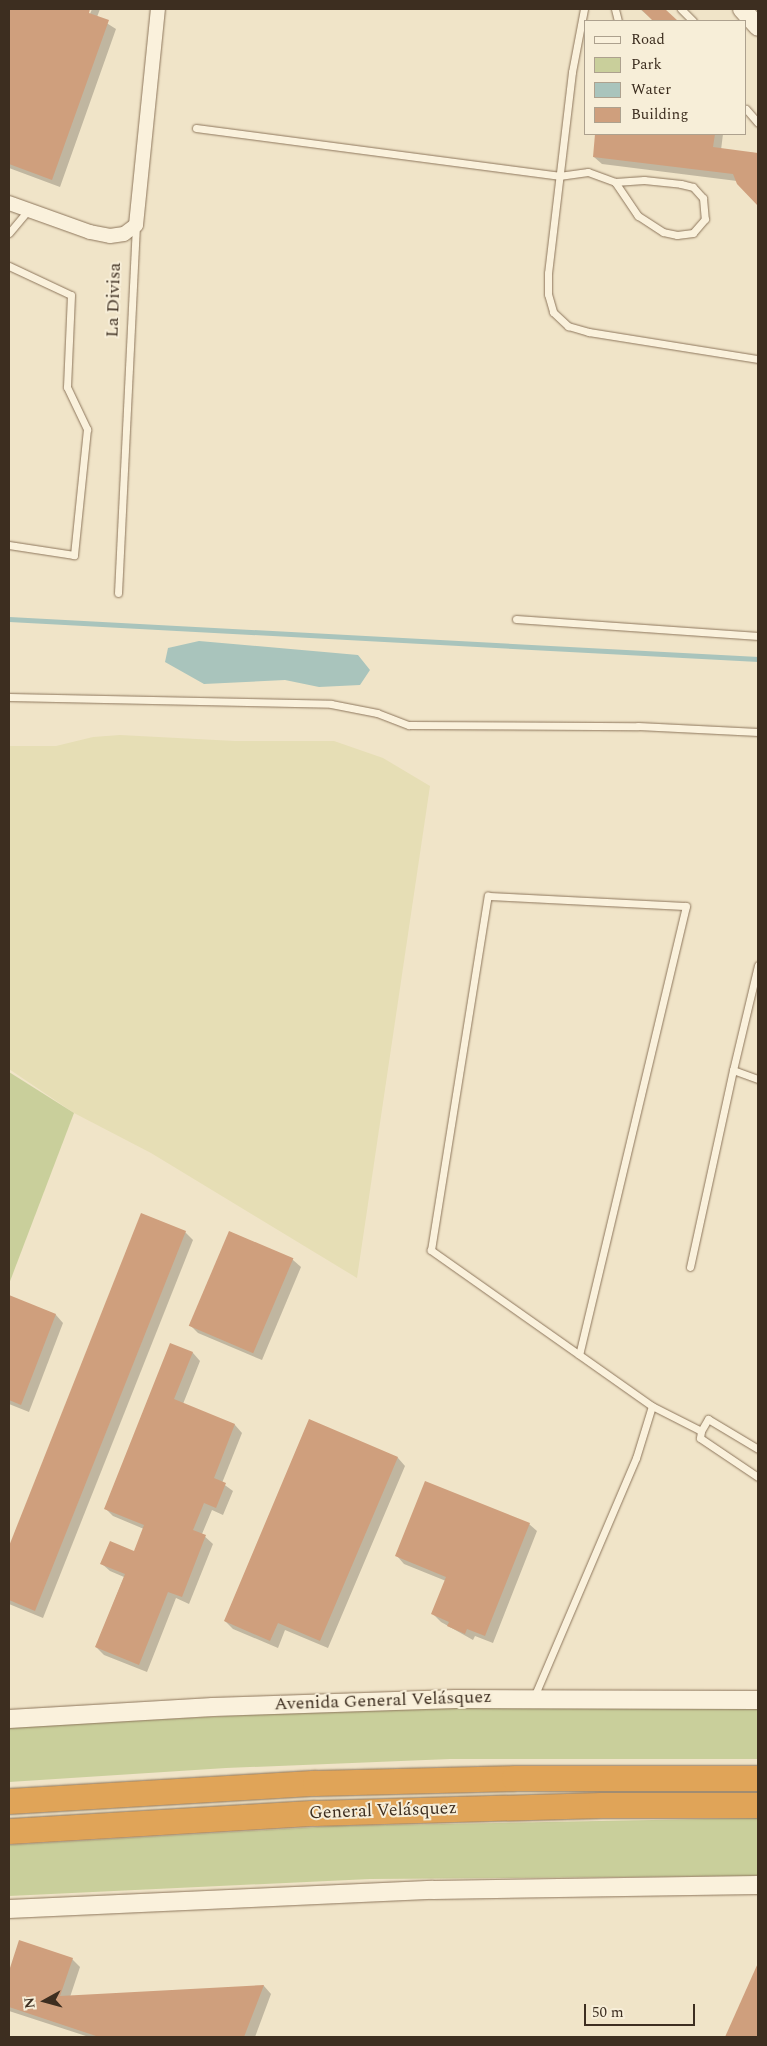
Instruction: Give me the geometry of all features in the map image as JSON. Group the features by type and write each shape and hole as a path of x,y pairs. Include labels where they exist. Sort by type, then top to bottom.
{"highway":[{"name":"General Velásquez","path":"9,1801 315,1782 524,1778 758,1778"},
{"name":"General Velásquez","path":"9,1831 278,1814 601,1805 758,1806"}],"street":[{"name":"La Divisa","path":"136,225 158,9"},
{"path":"742,9 758,27"},
{"path":"9,203 110,236 124,234 136,225"},
{"name":"Avenida General Velásquez","path":"9,1719 335,1702 534,1698 758,1700"},
{"path":"9,1909 424,1890 758,1885"}],"lane":[{"path":"584,9 572,72 548,273 548,294 553,312 568,326 590,332 758,359"},
{"path":"681,9 692,20"},
{"path":"747,110 758,123"},
{"path":"196,128 559,176 588,172 615,182 644,180 693,188 703,198 705,219 693,233 663,232 638,216 615,182"},
{"path":"9,233 28,210"},
{"name":"La Divisa","path":"118,593 136,225"},
{"path":"9,266 71,295 67,387 87,429 74,555 9,545"},
{"path":"516,619 758,636"},
{"path":"9,697 332,704 377,713 409,725 638,726 758,732"},
{"path":"579,1354 686,906 488,896 431,1250 652,1406 702,1431"},
{"path":"690,1268 758,965"},
{"path":"733,1070 758,1079"},
{"path":"534,1698 636,1458 652,1406"},
{"path":"758,1449 708,1420 700,1438 758,1477"}],"shaded area":[{"path":"120,735 235,741 334,741 383,758 430,786 357,1278 151,1153 74,1113 9,1069 9,746 56,746 93,737"}],"green space":[{"path":"9,1072 74,1113 9,1284"},
{"path":"402,1707 758,1709 758,1759 450,1759 226,1768 9,1782 9,1727"},
{"path":"758,1818 758,1875 751,1876 370,1879 9,1896 9,1845 334,1826"}],"water":[{"path":"199,641 358,655 370,670 360,685 319,687 285,680 204,684 165,662 168,648"}],"building":[{"path":"9,9 90,9 89,13 109,20 52,180 9,164"},
{"path":"641,9 665,9 677,20 652,20"},
{"path":"595,135 715,135 713,147 758,153 758,206 737,184 733,174 593,157"},
{"path":"141,1213 186,1231 35,1611 9,1600 9,1546"},
{"path":"229,1231 293,1258 253,1353 189,1326"},
{"path":"9,1295 56,1314 21,1405 9,1400"},
{"path":"170,1343 193,1352 174,1399 235,1424 214,1478 226,1483 216,1508 204,1503 193,1530 206,1535 182,1597 168,1592 139,1665 95,1647 125,1574 100,1564 110,1541 134,1551 144,1525 104,1509"},
{"path":"309,1419 398,1457 320,1641 278,1623 270,1641 224,1621"},
{"path":"425,1481 530,1523 485,1636 467,1629 465,1634 447,1626 449,1622 431,1614 446,1577 395,1556"},
{"path":"19,1940 73,1958 60,1996 264,1985 244,2037 99,2037 9,2007 9,1971"},
{"path":"758,1963 758,2037 725,2037"}],"waterway":[{"path":"9,619 758,659"}]}
